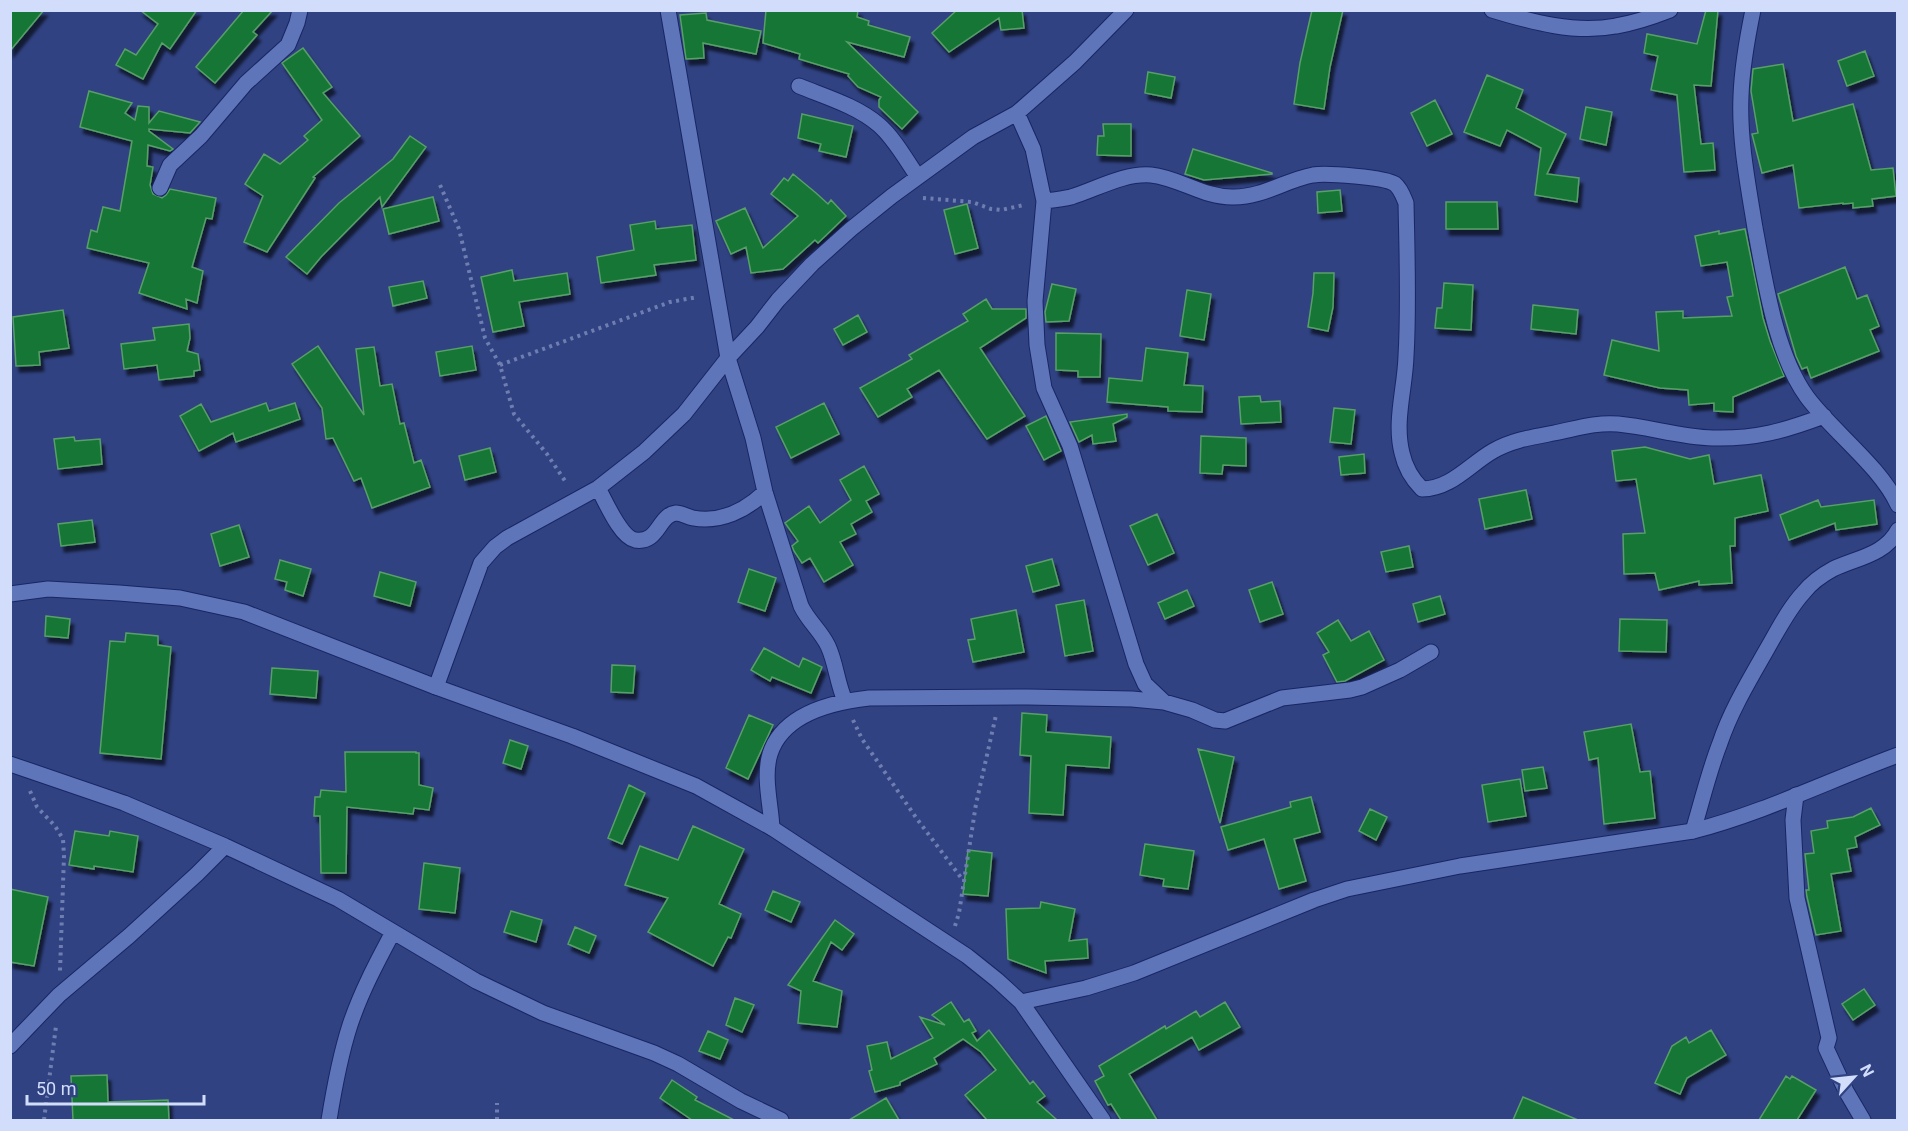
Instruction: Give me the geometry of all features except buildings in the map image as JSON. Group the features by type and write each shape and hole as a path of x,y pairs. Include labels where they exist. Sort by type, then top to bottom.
{"street":[{"path":"160,188 170,165 201,136 246,83 288,45 300,10"},
{"path":"668,10 728,358 753,438 765,492 801,606 806,617 828,646 838,685 845,701"},
{"path":"436,687 481,564 495,547 507,538 598,488 644,452 684,414 728,358 812,264 892,196 973,137 1017,113 1075,62 1126,10"},
{"path":"1492,10 1552,25 1580,28 1614,27 1670,10"},
{"path":"1753,10 1744,58 1741,97 1742,138 1767,291 1784,352 1807,397 1879,477 1893,494 1898,505"},
{"path":"799,86 853,109 879,125 918,177"},
{"path":"1017,113 1033,149 1044,201 1035,301 1037,345 1044,388 1070,446 1136,664 1145,684 1164,702"},
{"path":"1044,201 1068,198 1118,180 1150,175 1168,179 1204,193 1228,197 1251,195 1316,174 1383,179 1394,183 1402,192 1406,203 1406,360 1399,427 1402,453 1408,472 1422,489 1451,481 1492,451 1508,443 1601,424 1618,424 1677,435 1712,438 1747,437 1782,431 1824,416"},
{"path":"598,488 623,533 634,540 647,539 669,516 677,513 705,519 736,513 751,505 765,492"},
{"path":"1693,831 1720,741 1748,683 1782,624 1804,592 1820,577 1872,554 1894,537 1898,530"},
{"path":"10,594 48,589 119,593 180,598 244,612 436,687 572,736 696,786 772,828 949,944 997,980 1021,1002 1103,1120"},
{"path":"772,828 768,773 770,755 777,740 790,725 824,706 869,698 1132,699 1164,702 1215,720 1225,721 1282,698 1362,687 1400,670 1431,652"},
{"path":"1021,1002 1086,988 1134,973 1314,900 1347,889 1460,866 1693,831 1720,824 1898,755"},
{"path":"10,764 124,803 225,846 338,899 476,981 543,1013 654,1053 678,1064 741,1101 782,1120"},
{"path":"1796,795 1793,820 1797,898 1828,1038 1826,1048 1846,1091 1863,1120"},
{"path":"10,1046 59,995 146,921 225,846"},
{"path":"329,1120 350,1026 372,972 393,932"}],"path":[{"path":"440,185 459,229 485,338 500,365 514,414 547,454 578,500"},
{"path":"892,196 962,200 1001,210 1044,201"},
{"path":"500,365 670,302 716,294"},
{"path":"949,944 959,913 975,804 1000,697"},
{"path":"845,701 862,739 917,819 963,879"},
{"path":"28,769 30,791 37,807 55,826 63,839 64,856 59,995 44,1120"},
{"path":"496,1120 497,1103"}]}
